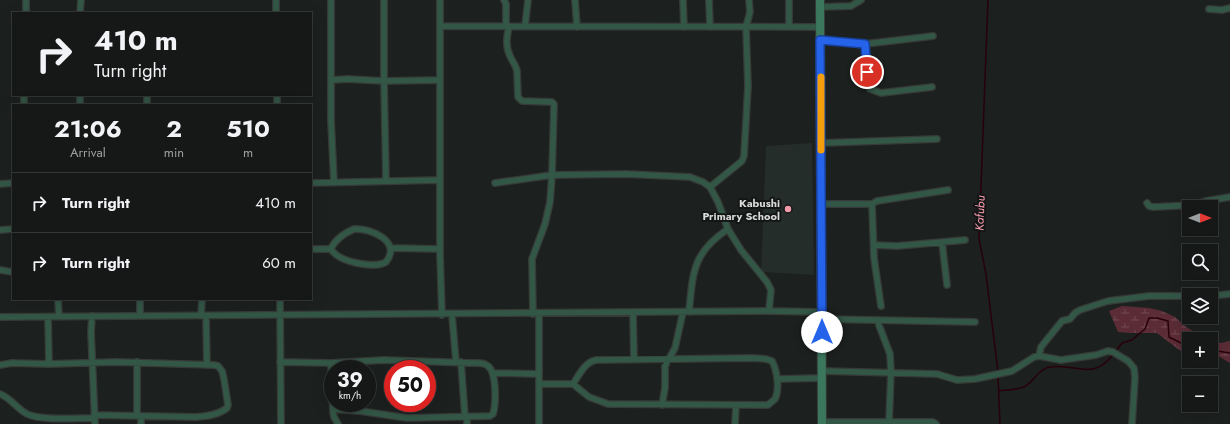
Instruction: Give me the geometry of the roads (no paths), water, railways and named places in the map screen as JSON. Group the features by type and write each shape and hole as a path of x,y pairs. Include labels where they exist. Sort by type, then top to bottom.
{"main road":[{"path":"820,4 822,423"}],"street":[{"path":"26,0 26,12"},
{"path":"80,12 81,0"},
{"path":"276,0 276,12"},
{"path":"331,0 332,160 334,182"},
{"path":"384,0 386,181"},
{"path":"440,0 440,249 442,315"},
{"path":"504,0 506,4 508,26 506,43 509,55 516,67 518,97 522,101 554,103 550,202 547,217 532,259 539,374 539,424"},
{"path":"525,26 528,0"},
{"path":"575,0 577,27"},
{"path":"684,0 684,27"},
{"path":"709,0 710,27"},
{"path":"710,187 742,161 744,156 748,86 746,27 750,12 750,0"},
{"path":"789,0 789,27"},
{"path":"820,4 851,6 861,0"},
{"path":"1209,9 1222,10 1230,8"},
{"path":"440,26 820,27"},
{"path":"820,40 865,44 933,36"},
{"path":"865,44 868,86 870,90 881,93 932,87"},
{"path":"332,80 440,80"},
{"path":"821,143 937,139"},
{"path":"496,183 552,176 626,174 690,177 703,182 710,187 718,202 728,229 741,250 767,282 770,290 769,311"},
{"path":"312,182 440,180"},
{"path":"0,184 12,183"},
{"path":"822,204 872,204 877,201 948,190"},
{"path":"1147,203 1149,206 1153,207 1194,205 1206,201 1230,197"},
{"path":"872,204 875,245 874,258 881,306"},
{"path":"0,230 12,229"},
{"path":"354,229 372,232 378,235 387,242 391,248 388,260 380,264 348,261 336,256 332,249 338,239 354,229"},
{"path":"662,405 665,388 665,371 676,344 686,312 692,279 697,262 701,254 715,237 728,229"},
{"path":"875,245 897,246 965,240"},
{"path":"942,242 947,285"},
{"path":"391,248 440,249"},
{"path":"312,249 332,249"},
{"path":"0,270 12,272"},
{"path":"1218,295 1230,294"},
{"path":"1039,356 1041,347 1060,324 1065,320 1070,319 1080,310 1108,301 1150,296 1182,296"},
{"path":"58,300 59,317"},
{"path":"140,300 140,316"},
{"path":"202,300 207,365"},
{"path":"280,300 281,424"},
{"path":"0,317 452,315 769,311 877,320 975,322"},
{"path":"633,312 634,359"},
{"path":"452,315 467,424"},
{"path":"92,316 91,332 94,419"},
{"path":"48,317 49,364"},
{"path":"877,320 890,354 891,372 887,423"},
{"path":"776,379 891,372 938,374 957,380 975,379 1010,371 1034,357 1039,356 1061,360 1096,355 1108,351 1113,352 1128,361 1134,368 1135,378 1132,424"},
{"path":"539,384 573,384 598,402 608,404 768,405 774,400 777,394 775,366 772,360 766,359 670,358 592,360 573,384"},
{"path":"367,412 407,418 483,417 493,414 495,395 493,374 488,366 482,363 376,360"},
{"path":"137,362 139,416 141,424"},
{"path":"0,365 12,363 49,364 137,362 218,366 222,371 228,405 225,410 209,416 139,416 94,419 53,418 26,414 11,400 0,394"},
{"path":"280,362 324,363"},
{"path":"493,374 539,374"},
{"path":"735,424 736,406"},
{"path":"333,412 334,417 338,424"},
{"path":"822,423 934,422 936,424"}],"waterway":[{"name":"Kafubu","path":"988,0 979,239 986,274 998,372"},
{"path":"1116,351 1122,343 1132,340 1145,329 1149,318 1157,318 1168,321 1169,337 1182,344"},
{"path":"1218,351 1230,353"},
{"path":"999,391 1024,387 1046,368 1059,366 1083,369 1097,368 1112,356"},
{"name":"Kafubu","path":"998,376 1000,424"}],"place":[{"name":"Kabushi Primary School","path":"788,209"}]}
